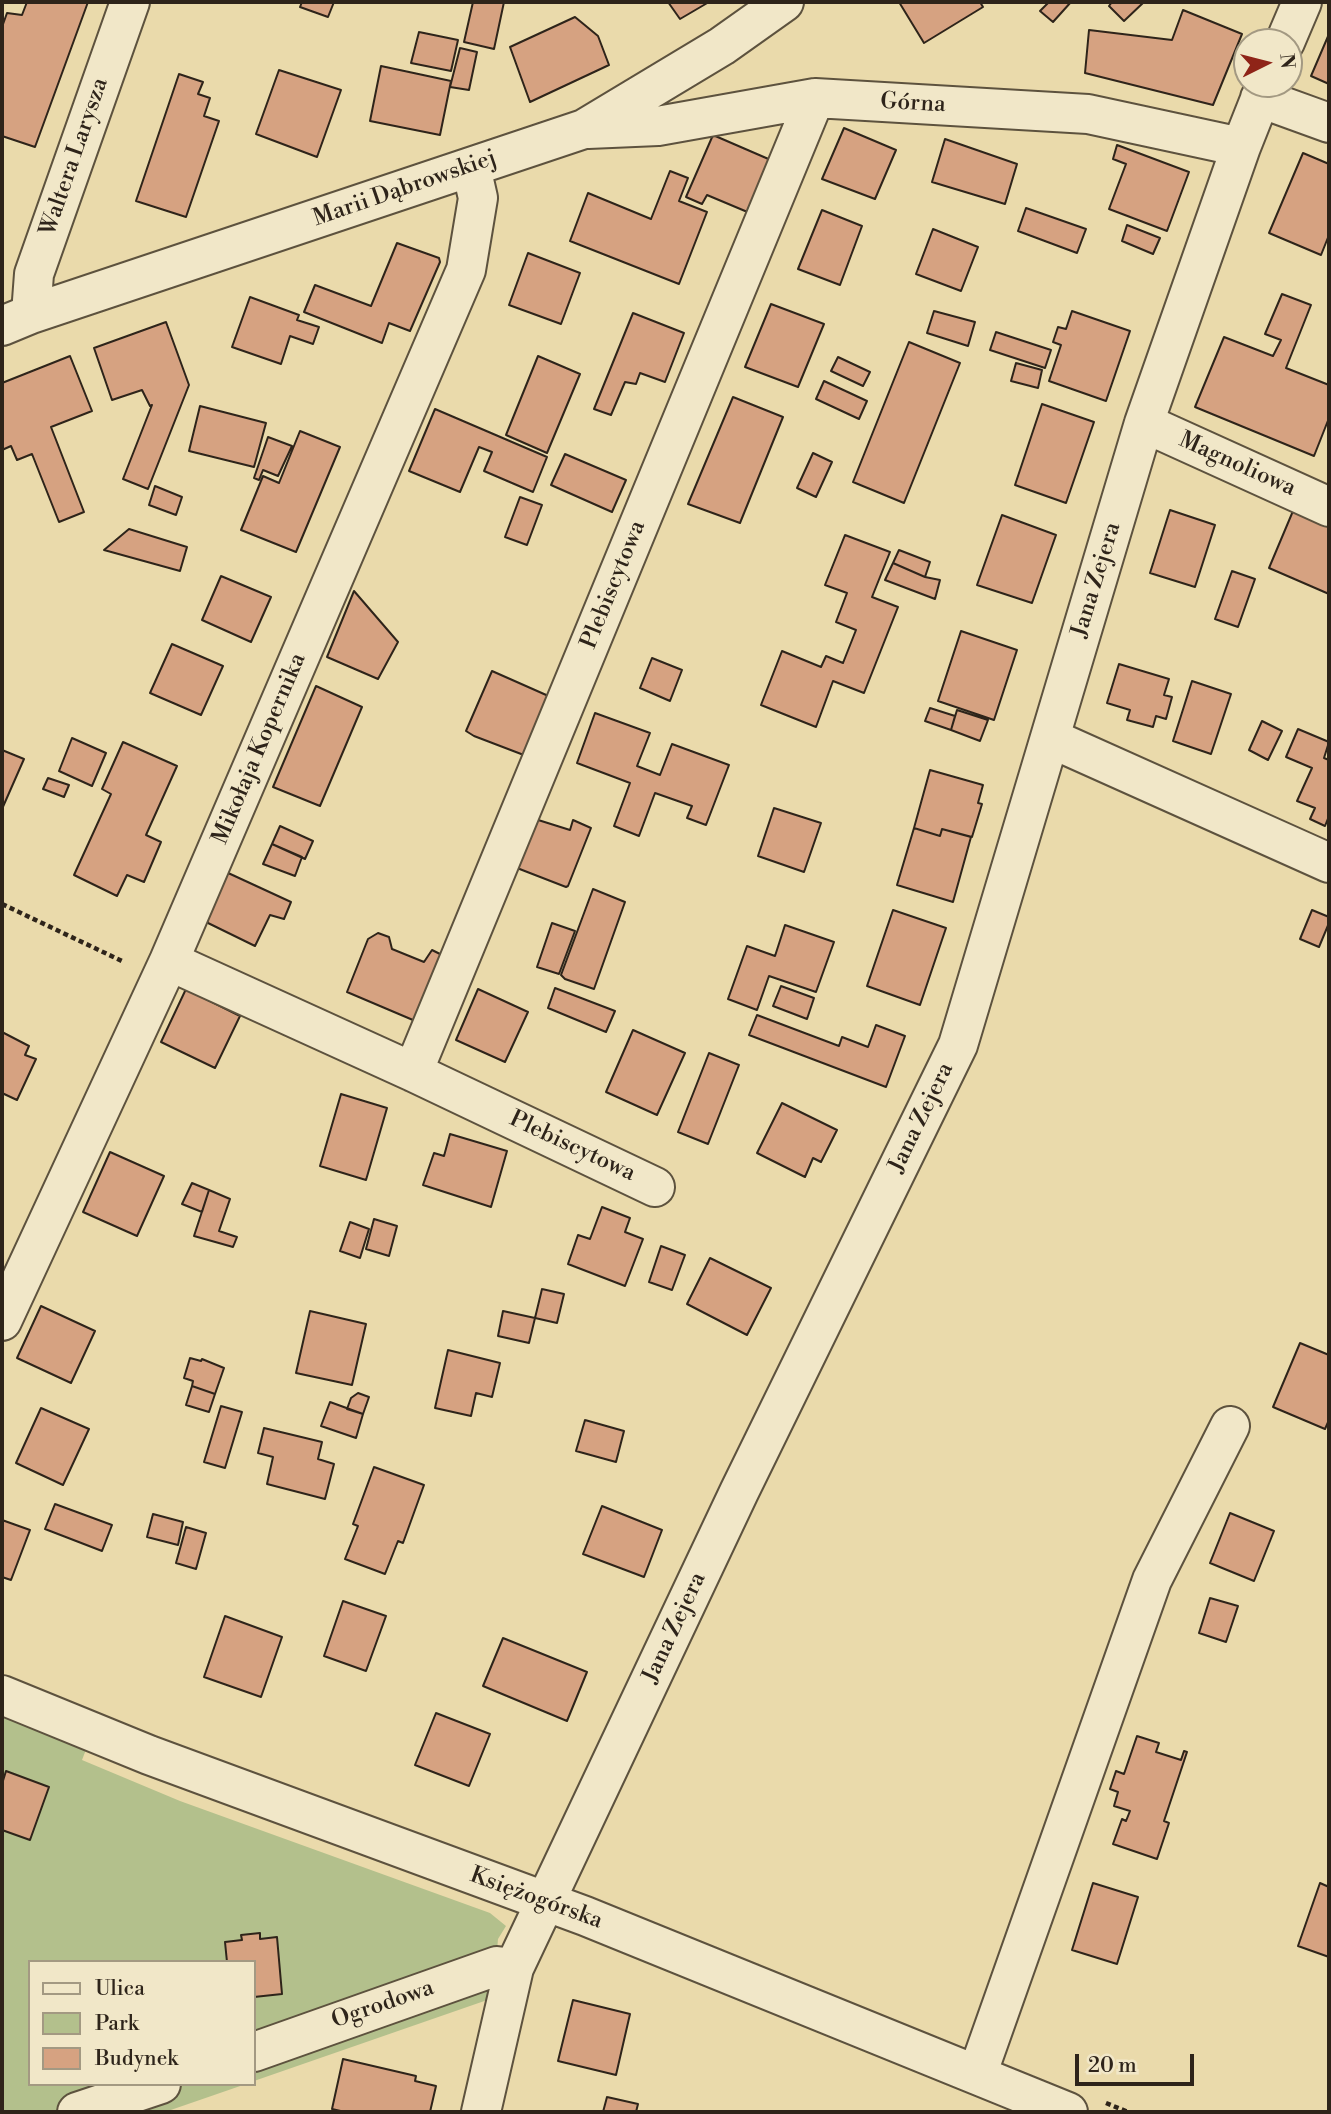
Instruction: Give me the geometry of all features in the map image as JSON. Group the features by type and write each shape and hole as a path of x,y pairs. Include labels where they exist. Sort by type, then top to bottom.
{"street":[{"name":"Waltera Larysza","path":"16,320 130,2"},
{"name":"Marii Dąbrowskiej","path":"16,320 584,130 722,46 784,2"},
{"path":"1290,28 1302,2"},
{"name":"Górna","path":"584,130 658,125 815,98 1088,114 1241,147"},
{"name":"Plebiscytowa","path":"413,1072 815,98"},
{"name":"Jana Zejera","path":"481,2112 513,1968 739,1492 958,1045 1144,423 1260,98"},
{"path":"1277,98 1329,123"},
{"name":"Mikołaja Kopernika","path":"2,1321 169,961 466,270 478,198 471,167"},
{"name":"Magnoliowa","path":"1144,423 1329,507"},
{"path":"1050,738 1329,863"},
{"name":"Plebiscytowa","path":"169,961 655,1186"},
{"path":"977,2075 1152,1580 1230,1426"},
{"name":"Księżogórska","path":"2,1695 149,1755 585,1916 1068,2112"},
{"name":"Ogrodowa","path":"256,2051 497,1966 513,1968"},
{"path":"77,2112 155,2086"}],"path":[{"path":"2,905 120,962 169,961"}],"green space":[{"path":"2,1711 87,1747 82,1760 180,1801 490,1913 506,1926 498,1939 493,1998 256,2080 256,1960 28,1960 28,2086 240,2086 165,2112 2,2112"}],"building":[{"path":"27,2 88,2 35,147 2,136 2,27 7,13 22,15"},
{"path":"302,2 334,2 328,17 300,7"},
{"path":"473,2 504,2 494,49 464,42"},
{"path":"668,2 709,2 680,19"},
{"path":"899,2 980,2 983,7 924,43"},
{"path":"1049,2 1071,2 1053,22 1040,11"},
{"path":"1112,2 1144,2 1124,21 1109,6"},
{"path":"1183,10 1233,30 1233,56 1213,105 1085,73 1089,30 1172,40"},
{"path":"575,17 598,36 609,65 530,102 510,47"},
{"path":"419,32 458,40 451,71 411,63"},
{"path":"1329,34 1329,84 1311,76"},
{"path":"460,48 477,52 469,90 450,87"},
{"path":"381,66 451,81 440,135 370,121"},
{"path":"279,70 341,90 317,157 256,134"},
{"path":"179,74 203,82 198,94 210,98 204,116 219,121 186,217 136,201"},
{"path":"844,128 896,150 875,199 822,179"},
{"path":"713,135 780,164 757,216 707,195 702,204 686,197"},
{"path":"945,139 1017,164 1005,204 932,182"},
{"path":"1117,145 1189,172 1167,231 1109,209 1126,164 1113,159"},
{"path":"1303,153 1329,164 1329,235 1321,255 1269,233"},
{"path":"670,171 688,178 679,201 707,212 679,284 570,241 588,193 651,219"},
{"path":"1026,208 1086,229 1077,253 1018,231"},
{"path":"822,210 862,226 840,285 798,269"},
{"path":"1127,225 1160,238 1153,254 1122,241"},
{"path":"933,229 978,247 961,291 916,274"},
{"path":"397,243 439,258 440,262 410,331 389,323 382,343 304,312 315,285 371,306"},
{"path":"528,253 580,273 561,324 509,305"},
{"path":"1282,294 1311,305 1286,368 1329,385 1329,418 1314,456 1195,407 1224,337 1273,356 1281,340 1265,334"},
{"path":"250,297 299,315 297,320 319,327 313,344 290,336 281,364 232,347"},
{"path":"771,304 824,324 798,387 745,367"},
{"path":"934,311 975,322 968,346 927,333"},
{"path":"1072,311 1130,331 1106,401 1049,381 1061,345 1053,342 1058,327 1066,329"},
{"path":"633,313 684,333 665,382 640,373 636,384 625,382 611,415 594,409"},
{"path":"166,322 189,385 148,489 123,479 152,405 150,406 142,390 112,400 94,348"},
{"path":"996,332 1051,350 1045,368 990,350"},
{"path":"909,342 960,363 904,503 853,482"},
{"path":"70,356 92,411 51,427 84,512 59,522 32,454 17,460 11,446 2,450 2,383"},
{"path":"538,356 580,374 547,453 506,435"},
{"path":"838,357 870,372 863,386 831,371"},
{"path":"1016,363 1042,370 1038,388 1011,381"},
{"path":"824,381 867,401 859,419 816,399"},
{"path":"733,397 783,417 740,523 688,504"},
{"path":"1042,404 1094,422 1066,503 1015,485"},
{"path":"200,406 266,423 254,467 189,451"},
{"path":"435,409 547,457 533,492 484,471 492,452 479,447 460,492 409,471"},
{"path":"300,431 340,447 296,552 241,530 263,476 279,483"},
{"path":"268,437 292,446 278,476 263,470 259,480 254,478"},
{"path":"813,453 832,462 816,497 797,488"},
{"path":"565,454 626,480 612,512 551,485"},
{"path":"155,486 182,497 176,515 149,505"},
{"path":"520,497 542,505 527,545 505,537"},
{"path":"1170,510 1215,525 1195,587 1150,573"},
{"path":"1293,511 1329,526 1329,594 1269,568"},
{"path":"1002,515 1056,535 1032,603 977,585"},
{"path":"129,529 187,547 180,571 104,550"},
{"path":"845,535 890,552 872,597 898,607 864,693 833,681 816,727 761,705 782,651 821,667 826,656 843,663 856,630 836,622 847,593 825,585"},
{"path":"899,550 930,562 925,577 893,563"},
{"path":"893,563 925,577 940,580 935,599 885,580"},
{"path":"1232,571 1255,579 1238,627 1215,619"},
{"path":"221,576 271,597 251,642 202,620"},
{"path":"354,591 398,642 378,679 327,657"},
{"path":"961,631 1017,650 994,720 938,701"},
{"path":"172,644 223,666 201,715 150,693"},
{"path":"652,658 682,670 670,701 640,688"},
{"path":"1119,664 1169,679 1164,695 1172,697 1166,719 1156,716 1153,727 1127,720 1130,710 1107,703"},
{"path":"492,671 553,698 529,757 466,731"},
{"path":"1192,681 1231,694 1211,754 1173,741"},
{"path":"316,686 362,707 320,806 273,787"},
{"path":"930,708 955,716 951,730 925,721"},
{"path":"957,710 988,720 980,741 951,730"},
{"path":"595,713 650,733 637,766 660,775 672,744 729,765 706,825 687,818 692,806 655,793 639,836 614,826 630,783 577,763"},
{"path":"1262,721 1282,731 1268,760 1249,750"},
{"path":"1298,729 1329,742 1324,758 1329,760 1329,816 1325,826 1310,819 1315,808 1297,801 1312,768 1286,757"},
{"path":"72,738 106,753 92,786 59,771"},
{"path":"123,742 177,766 146,835 161,842 144,882 127,875 117,896 74,875 111,794 102,789"},
{"path":"2,750 24,759 2,809"},
{"path":"930,770 983,785 978,803 982,804 972,837 942,829 940,836 914,828"},
{"path":"48,778 69,785 64,797 43,789"},
{"path":"774,808 821,823 804,872 758,856"},
{"path":"535,819 570,830 573,820 591,828 566,887 517,868"},
{"path":"280,826 313,841 305,859 272,844"},
{"path":"914,828 940,836 942,829 971,837 953,902 897,885"},
{"path":"272,844 302,857 295,876 263,864"},
{"path":"226,872 291,902 284,919 270,915 255,946 208,923 206,917"},
{"path":"593,889 625,902 594,989 565,979 561,975"},
{"path":"893,910 946,928 920,1005 867,986"},
{"path":"1312,910 1329,917 1319,947 1300,939"},
{"path":"552,923 575,931 559,974 537,967"},
{"path":"785,925 834,942 816,992 769,976 757,1010 728,999 747,946 775,956"},
{"path":"378,933 389,937 392,949 424,962 432,950 448,958 420,1023 347,992 368,939"},
{"path":"781,986 814,998 807,1019 773,1006"},
{"path":"555,988 615,1011 606,1032 548,1008"},
{"path":"186,989 240,1016 215,1068 161,1042"},
{"path":"478,989 528,1012 505,1062 456,1040"},
{"path":"757,1015 839,1046 842,1037 868,1047 876,1025 905,1036 886,1087 749,1035"},
{"path":"633,1030 685,1053 657,1115 606,1092"},
{"path":"2,1032 29,1046 25,1055 36,1059 17,1100 2,1093"},
{"path":"709,1053 739,1065 708,1144 678,1132"},
{"path":"341,1094 387,1108 366,1180 320,1166"},
{"path":"782,1103 837,1130 821,1162 813,1158 805,1177 757,1153"},
{"path":"450,1134 507,1151 491,1207 423,1185 434,1153 444,1156"},
{"path":"110,1152 164,1176 137,1236 83,1212"},
{"path":"192,1183 209,1190 202,1212 182,1204"},
{"path":"209,1190 230,1199 219,1231 237,1237 233,1247 194,1236"},
{"path":"602,1207 630,1218 625,1232 643,1239 625,1286 568,1264 578,1235 590,1239"},
{"path":"374,1219 397,1226 389,1256 366,1249"},
{"path":"350,1222 369,1229 360,1258 340,1251"},
{"path":"661,1246 685,1255 672,1290 649,1282"},
{"path":"710,1258 771,1288 747,1335 687,1304"},
{"path":"542,1289 564,1294 557,1323 535,1318"},
{"path":"41,1306 95,1331 71,1383 17,1358"},
{"path":"310,1311 366,1324 352,1385 296,1373"},
{"path":"503,1311 535,1318 529,1343 498,1336"},
{"path":"1300,1343 1329,1355 1329,1420 1325,1429 1273,1407"},
{"path":"448,1350 500,1363 492,1397 476,1393 471,1416 435,1408"},
{"path":"190,1358 202,1359 224,1368 215,1394 192,1386 193,1381 184,1378"},
{"path":"192,1386 215,1394 209,1412 186,1405"},
{"path":"358,1393 369,1397 363,1414 347,1409 351,1398"},
{"path":"330,1402 363,1414 356,1438 321,1426"},
{"path":"221,1406 242,1412 225,1468 204,1462"},
{"path":"41,1408 89,1429 63,1485 16,1463"},
{"path":"585,1420 624,1431 616,1462 576,1451"},
{"path":"264,1428 322,1442 318,1459 334,1464 325,1499 267,1484 273,1457 258,1453"},
{"path":"374,1467 424,1485 403,1543 398,1541 385,1574 345,1559 358,1526 353,1524"},
{"path":"55,1504 112,1525 102,1551 45,1529"},
{"path":"602,1506 662,1530 644,1577 583,1554"},
{"path":"1230,1513 1274,1531 1254,1581 1210,1563"},
{"path":"153,1514 183,1522 178,1545 147,1537"},
{"path":"2,1520 30,1530 11,1580 2,1577"},
{"path":"186,1527 206,1533 196,1569 176,1563"},
{"path":"1210,1598 1238,1606 1226,1642 1199,1633"},
{"path":"343,1601 386,1616 366,1671 324,1656"},
{"path":"225,1616 282,1637 261,1697 204,1677"},
{"path":"503,1638 587,1672 567,1721 483,1686"},
{"path":"436,1713 490,1734 469,1786 415,1765"},
{"path":"1137,1736 1159,1743 1156,1752 1181,1760 1184,1751 1187,1752 1164,1821 1169,1823 1157,1859 1113,1844 1122,1819 1126,1821 1130,1811 1114,1806 1118,1792 1110,1789 1116,1771 1124,1774"},
{"path":"6,1771 49,1787 30,1840 2,1830 2,1784"},
{"path":"1093,1883 1138,1897 1117,1964 1072,1950"},
{"path":"1320,1883 1329,1887 1329,1957 1298,1946"},
{"path":"260,1933 260,1939 277,1937 282,1994 256,1997 256,1960 227,1960 225,1942 242,1940 241,1935"},
{"path":"573,2000 630,2014 616,2075 558,2061"},
{"path":"343,2059 416,2076 415,2081 436,2086 430,2112 345,2112 332,2109"},
{"path":"607,2097 638,2104 636,2112 603,2112"}]}
